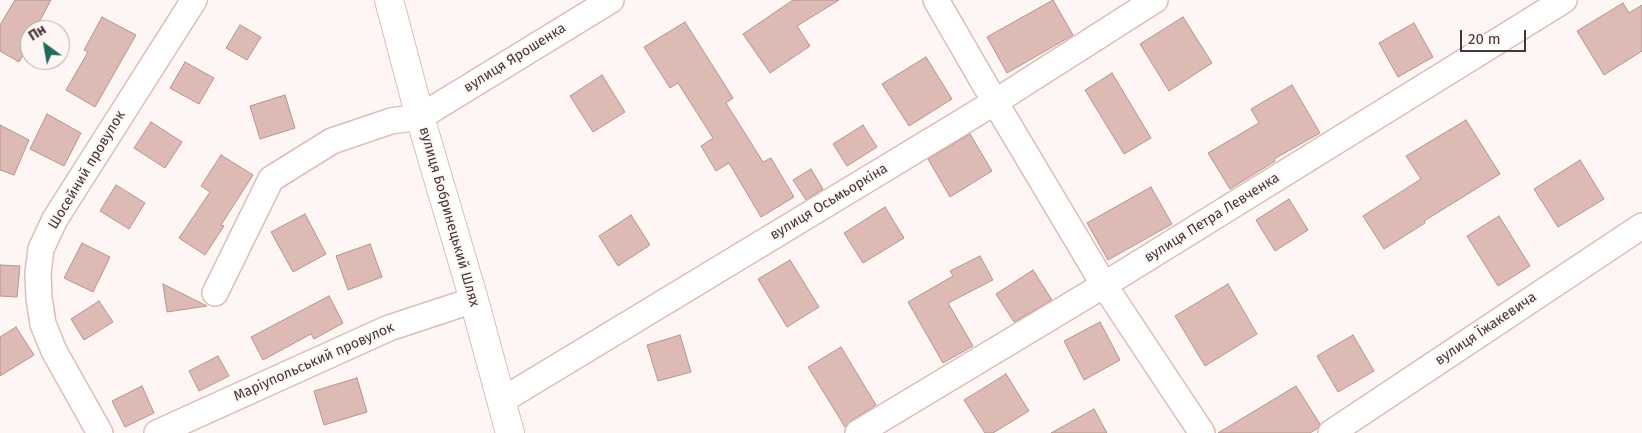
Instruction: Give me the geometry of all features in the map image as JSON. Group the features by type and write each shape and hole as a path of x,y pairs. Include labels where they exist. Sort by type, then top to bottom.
{"main road":[{"name":"вулиця Бобринецький Шлях","path":"390,0 420,117 474,300 510,433"}],"street":[{"name":"Шосейний провулок","path":"100,433 54,351 44,324 38,298 38,273 41,249 54,219 194,0"},
{"name":"вулиця Ярошенка","path":"420,117 611,0"},
{"path":"936,0 1104,285 1202,433"},
{"name":"вулиця Осьмьоркіна","path":"501,401 995,102 1155,0"},
{"name":"вулиця Петра Левченка","path":"858,433 1104,285 1564,0"},
{"path":"215,293 271,179 332,141 391,121 420,117"},
{"name":"вулиця Їжакевича","path":"1331,433 1642,226"},
{"name":"Маріупольський провулок","path":"157,433 389,328 474,300"}],"building":[{"path":"15,0 51,0 40,20 20,20 19,62 0,51 0,25"},
{"path":"793,0 839,0 797,26 810,46 770,73 743,34"},
{"path":"1053,0 1073,35 1007,73 987,37"},
{"path":"1623,3 1629,13 1642,5 1642,51 1604,75 1577,31"},
{"path":"102,17 136,35 95,107 66,90 88,52 84,50"},
{"path":"1183,17 1212,63 1169,91 1140,44"},
{"path":"685,22 733,98 726,103 763,162 771,158 794,197 761,217 729,163 716,171 701,146 713,138 678,83 670,88 644,47"},
{"path":"1414,23 1433,57 1398,77 1379,43"},
{"path":"240,25 261,37 247,60 226,48"},
{"path":"926,57 952,99 909,126 882,84"},
{"path":"185,62 214,78 199,104 170,88"},
{"path":"1112,73 1151,138 1124,154 1085,90"},
{"path":"602,75 625,112 593,132 570,96"},
{"path":"1292,85 1320,133 1274,159 1275,161 1230,189 1208,153 1259,123 1251,109"},
{"path":"285,95 295,128 260,139 250,106"},
{"path":"47,114 81,133 64,166 30,149"},
{"path":"1466,120 1500,174 1424,221 1425,223 1384,249 1363,216 1421,179 1406,156"},
{"path":"151,122 182,142 165,168 134,148"},
{"path":"0,125 29,140 14,175 0,170"},
{"path":"863,125 877,147 847,166 833,144"},
{"path":"970,134 992,171 950,197 928,159"},
{"path":"221,155 253,175 221,225 224,226 205,255 179,238 210,192 201,186"},
{"path":"1580,160 1604,199 1558,227 1534,189"},
{"path":"811,169 823,189 806,200 793,180"},
{"path":"116,185 145,203 129,229 100,211"},
{"path":"1151,187 1172,224 1108,260 1087,223"},
{"path":"1289,199 1308,230 1275,251 1256,220"},
{"path":"885,207 904,238 863,263 844,233"},
{"path":"305,214 326,254 293,272 271,232"},
{"path":"631,215 650,245 618,266 599,236"},
{"path":"1499,216 1530,266 1498,286 1467,236"},
{"path":"82,243 110,257 93,292 64,278"},
{"path":"370,244 382,277 348,290 336,256"},
{"path":"980,256 993,280 948,303 973,346 943,363 908,302 953,276 950,271"},
{"path":"790,260 819,307 787,327 758,279"},
{"path":"0,265 20,266 17,297 0,296"},
{"path":"1033,270 1052,300 1014,322 996,294"},
{"path":"163,284 207,306 167,312"},
{"path":"1228,284 1257,334 1205,366 1175,316"},
{"path":"329,296 343,323 314,339 311,334 263,360 251,337"},
{"path":"99,301 113,322 84,340 71,319"},
{"path":"1100,322 1120,360 1084,380 1064,341"},
{"path":"16,327 34,355 0,376 0,337"},
{"path":"680,335 691,372 658,381 647,345"},
{"path":"1353,335 1374,371 1338,392 1317,356"},
{"path":"841,347 876,405 845,427 808,367"},
{"path":"218,356 229,376 199,391 189,371"},
{"path":"1006,374 1029,411 993,433 985,433 964,400"},
{"path":"357,378 367,412 324,425 314,391"},
{"path":"142,386 154,413 125,427 112,401"},
{"path":"1296,386 1320,424 1318,428 1310,433 1218,433"},
{"path":"1094,409 1107,433 1051,433"}]}
